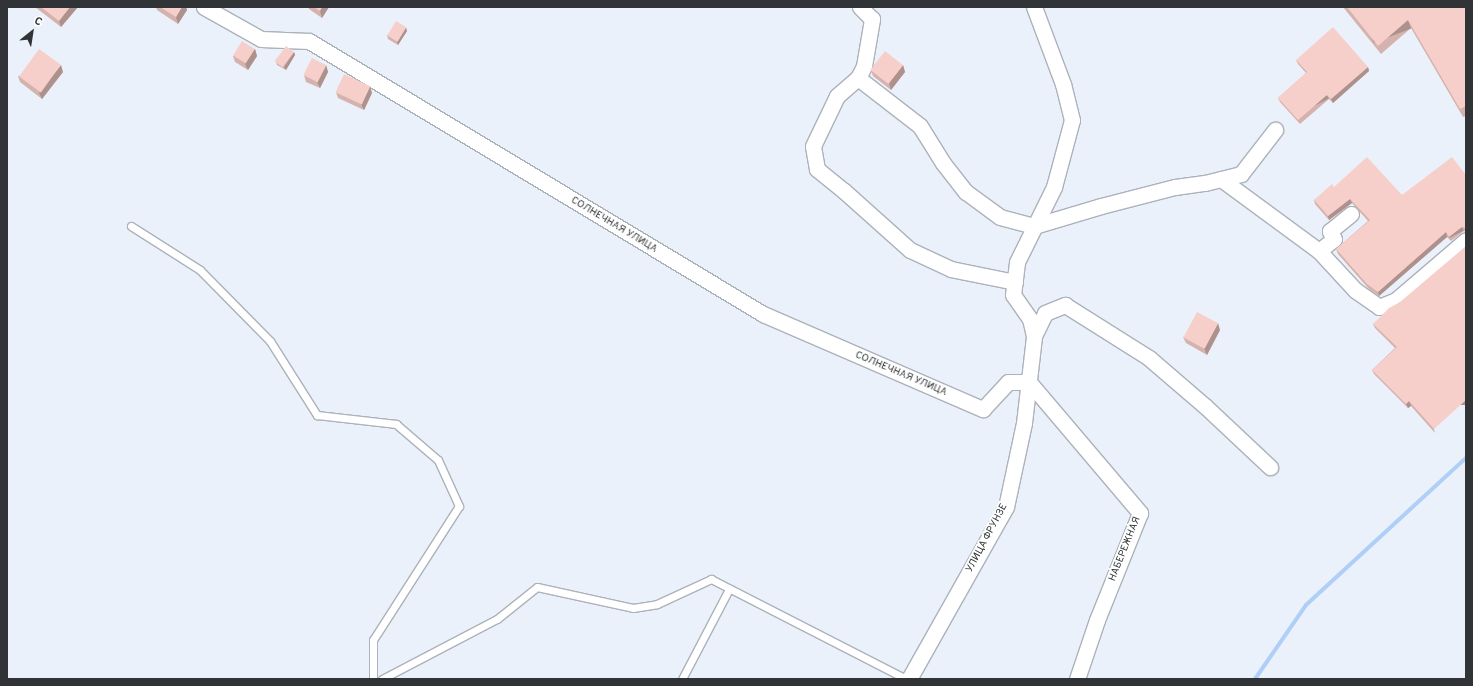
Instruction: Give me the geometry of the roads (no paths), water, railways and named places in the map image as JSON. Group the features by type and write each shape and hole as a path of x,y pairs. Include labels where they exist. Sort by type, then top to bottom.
{"street":[{"name":"СОЛНЕЧНАЯ УЛИЦА","path":"204,7 261,39 309,41 763,314 983,409 1008,382 1029,382"},
{"path":"860,7 872,19 864,66 858,78 837,96 813,146 817,169 844,190 910,250 951,268 1014,282"},
{"path":"1034,7 1063,84 1072,120 1054,187 1017,262 1013,295 1030,320 1034,336"},
{"path":"858,78 920,126 943,163 966,192 1000,217 1034,226 1175,187 1241,174 1275,130"},
{"path":"1221,179 1319,251 1355,290 1379,307 1396,300 1466,240"},
{"path":"1319,251 1334,239 1330,231 1351,214"},
{"path":"1034,336 1045,313 1065,305 1149,358 1206,407 1270,467"},
{"name":"УЛИЦА ФРУНЗЕ","path":"909,679 1006,507 1024,423 1034,336"},
{"name":"НАБЕРЕЖНАЯ","path":"1029,382 1140,513 1097,620 1078,679"}],"lane":[{"path":"131,226 200,270 270,341 317,415 396,424 438,460 459,506 373,640 374,679"},
{"path":"382,679 497,619 537,588 633,608 657,604 711,579 906,679"},
{"path":"682,679 729,589"}],"waterway":[{"path":"1255,679 1306,605 1466,458"}]}
